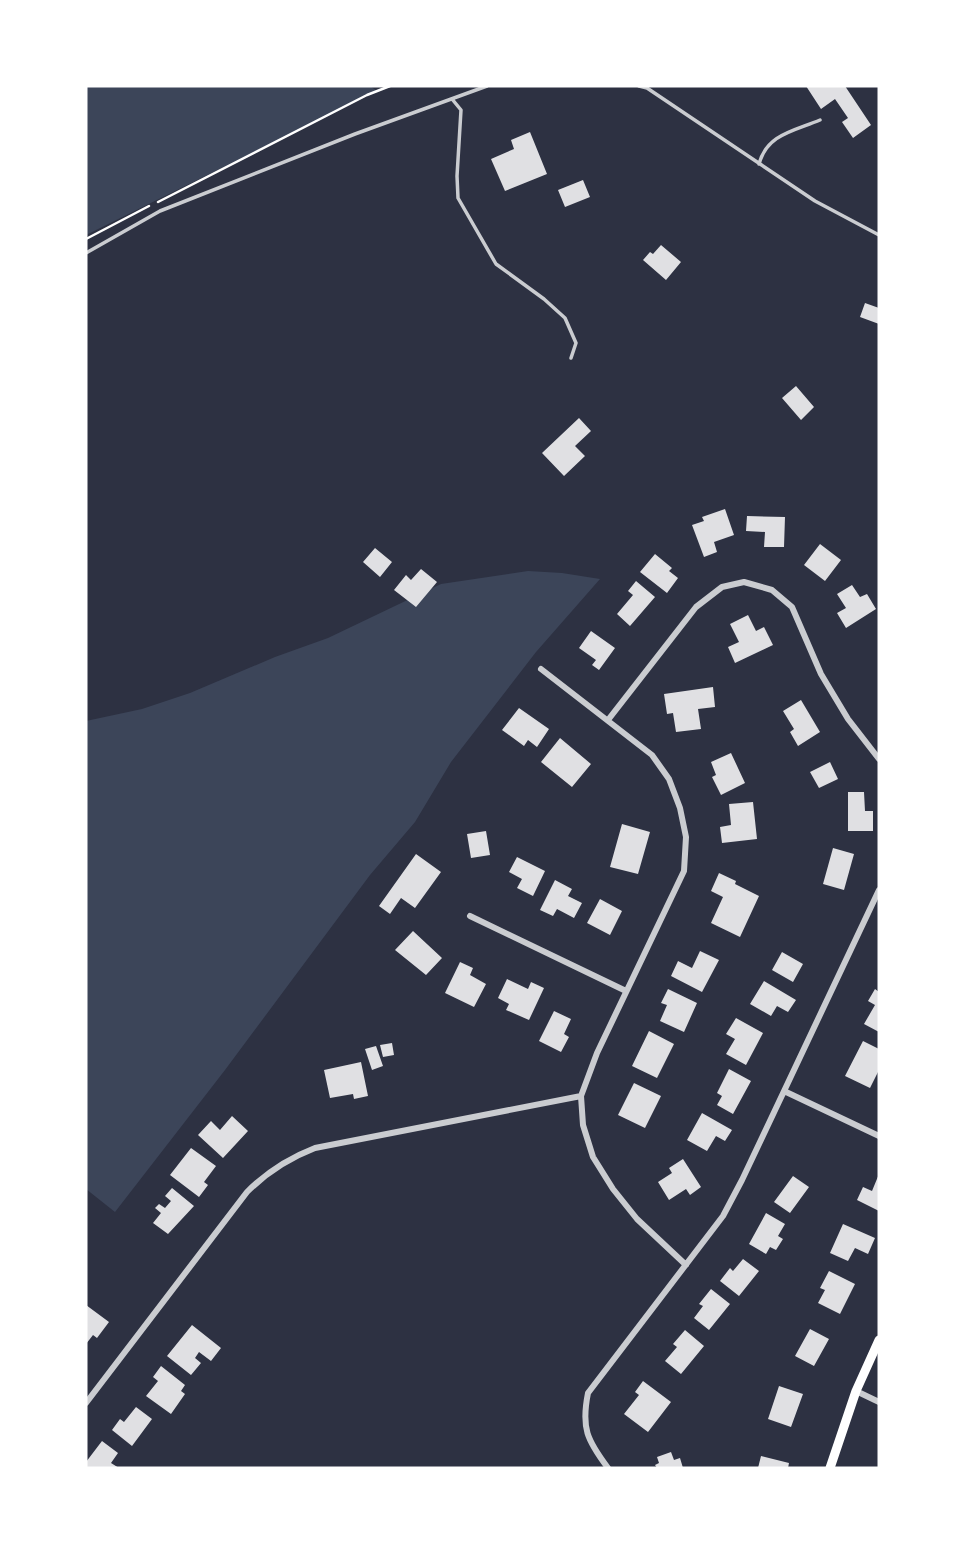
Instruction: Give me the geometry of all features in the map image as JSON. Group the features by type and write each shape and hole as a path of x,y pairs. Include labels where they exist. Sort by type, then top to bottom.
{"main road":[{"path":"830,1468 856,1391 879,1340"}],"street":[{"path":"608,720 695,607 722,587 744,582 772,590 793,607 821,674 848,719 879,760"},
{"path":"541,669 652,755 669,779 680,808 686,837 684,871 597,1053 581,1096 583,1125 593,1157 613,1189 637,1219 686,1265"},
{"path":"608,1468 589,1440 585,1429 588,1393 723,1216 879,890"},
{"path":"470,916 626,991"},
{"path":"784,1091 879,1136"},
{"path":"86,1403 247,1192 263,1176 293,1157 316,1148 581,1096"},
{"path":"856,1391 879,1402"}],"lane":[{"path":"86,253 160,211 355,134 487,86"},
{"path":"639,86 647,88 815,201 879,235"},
{"path":"452,99 461,110 458,198 496,264 565,318 576,343 571,358"},
{"path":"759,164 763,149 773,140 820,120"}],"path":[{"path":"86,239 367,95 390,86"}],"shaded area":[{"path":"86,86 370,86 377,91 86,235"},
{"path":"528,571 600,579 536,652 451,762 415,822 370,875 115,1212 86,1189 86,721 142,709 190,693 328,638 441,584"}],"building":[{"path":"806,86 845,86 871,125 853,138 842,122 848,118 835,99 821,109"},
{"path":"530,132 547,174 505,191 491,159 514,149 511,140"},
{"path":"583,180 590,197 565,207 558,190"},
{"path":"661,245 681,262 666,280 643,260"},
{"path":"865,303 879,308 879,324 860,317"},
{"path":"796,386 814,407 801,420 782,398"},
{"path":"579,418 591,431 575,446 585,456 564,476 542,453"},
{"path":"725,509 734,535 714,542 717,552 704,557 692,525 704,521 702,517"},
{"path":"747,516 785,517 784,547 764,547 765,532 746,531"},
{"path":"820,544 841,560 825,581 804,565"},
{"path":"375,548 392,562 380,577 363,562"},
{"path":"655,554 672,568 669,571 678,578 667,593 640,572"},
{"path":"421,569 437,582 416,607 394,590 406,575 411,580"},
{"path":"636,581 655,597 630,626 617,614 633,595 628,591"},
{"path":"852,585 860,597 867,594 876,609 846,628 837,613 846,608 837,594"},
{"path":"748,615 756,631 764,627 773,645 735,663 728,647 739,642 730,624"},
{"path":"591,631 615,648 599,670 592,665 596,660 579,648"},
{"path":"713,687 715,707 698,709 701,729 676,732 673,713 667,714 664,694"},
{"path":"801,700 820,732 798,746 790,732 794,729 783,711"},
{"path":"519,708 549,729 537,747 528,740 524,746 502,730"},
{"path":"560,738 591,764 572,787 541,762"},
{"path":"731,753 745,783 721,795 712,777 716,775 711,762"},
{"path":"830,762 838,779 819,788 810,772"},
{"path":"848,792 864,792 865,811 873,811 873,831 848,831"},
{"path":"753,802 757,839 722,843 720,827 731,825 729,804"},
{"path":"622,824 650,832 638,874 610,867"},
{"path":"486,831 490,855 471,858 467,834"},
{"path":"833,848 854,854 844,890 823,884"},
{"path":"416,854 441,872 415,908 401,898 390,914 379,906"},
{"path":"517,857 545,871 533,896 517,888 522,879 509,872"},
{"path":"719,873 759,896 740,937 711,923 723,897 711,891"},
{"path":"555,880 572,889 568,896 582,903 574,918 557,909 553,916 540,910"},
{"path":"600,899 622,911 610,935 587,923"},
{"path":"413,931 442,958 426,975 395,950"},
{"path":"700,951 719,960 702,992 671,976 678,961 692,968"},
{"path":"782,952 803,964 793,982 772,970"},
{"path":"460,962 473,968 470,975 486,984 474,1007 445,993"},
{"path":"507,979 528,989 531,982 544,988 529,1020 506,1010 509,1004 498,998"},
{"path":"764,981 796,1000 788,1012 777,1006 771,1016 750,1004"},
{"path":"668,989 697,1003 684,1032 660,1021 667,1005 661,1003"},
{"path":"875,989 879,992 879,1032 864,1024 875,1005 868,1001"},
{"path":"554,1011 571,1019 564,1034 569,1037 561,1052 539,1041"},
{"path":"736,1018 763,1033 746,1065 726,1054 735,1039 726,1034"},
{"path":"649,1031 674,1044 657,1078 632,1066"},
{"path":"863,1041 879,1049 879,1070 870,1088 845,1076"},
{"path":"392,1043 394,1055 383,1057 380,1045"},
{"path":"376,1046 383,1066 372,1070 365,1049"},
{"path":"361,1062 368,1096 354,1099 353,1094 330,1098 324,1070"},
{"path":"729,1069 751,1081 733,1114 717,1105 722,1096 717,1093"},
{"path":"634,1083 661,1096 645,1128 618,1115"},
{"path":"702,1113 732,1130 725,1141 716,1136 707,1151 687,1140"},
{"path":"232,1116 248,1131 223,1158 198,1135 211,1121 220,1130"},
{"path":"191,1148 216,1166 204,1182 208,1185 199,1197 170,1175"},
{"path":"683,1159 701,1187 690,1195 686,1189 669,1200 658,1182 672,1173 669,1168"},
{"path":"879,1174 879,1211 857,1200 863,1187 872,1191"},
{"path":"793,1176 809,1187 790,1213 774,1202"},
{"path":"172,1188 194,1206 168,1234 153,1223 161,1213 155,1208 159,1204 165,1208 171,1201 165,1196"},
{"path":"766,1213 785,1224 778,1236 783,1239 776,1250 770,1247 766,1254 749,1244"},
{"path":"843,1224 875,1238 868,1254 855,1248 848,1261 830,1253"},
{"path":"743,1259 759,1271 739,1296 720,1281 730,1268 733,1271"},
{"path":"829,1271 855,1284 840,1314 818,1303 825,1290 820,1288"},
{"path":"711,1289 730,1304 709,1330 694,1318 703,1306 699,1304"},
{"path":"86,1305 109,1322 97,1338 93,1335 86,1344"},
{"path":"192,1325 221,1348 211,1361 199,1352 195,1358 201,1363 191,1375 167,1356"},
{"path":"810,1329 829,1339 814,1366 795,1356"},
{"path":"685,1330 704,1346 681,1374 665,1361 677,1347 673,1344"},
{"path":"161,1366 185,1385 181,1391 185,1394 171,1414 146,1396 158,1381 153,1377"},
{"path":"643,1381 671,1402 648,1432 624,1414 639,1395 635,1392"},
{"path":"779,1386 803,1394 791,1427 768,1419"},
{"path":"136,1407 152,1419 132,1446 112,1430 120,1419 124,1422"},
{"path":"102,1441 118,1453 111,1463 119,1468 86,1468 86,1462"},
{"path":"671,1452 674,1460 680,1458 683,1468 657,1468 657,1457"},
{"path":"761,1456 789,1463 788,1468 758,1468"}]}
